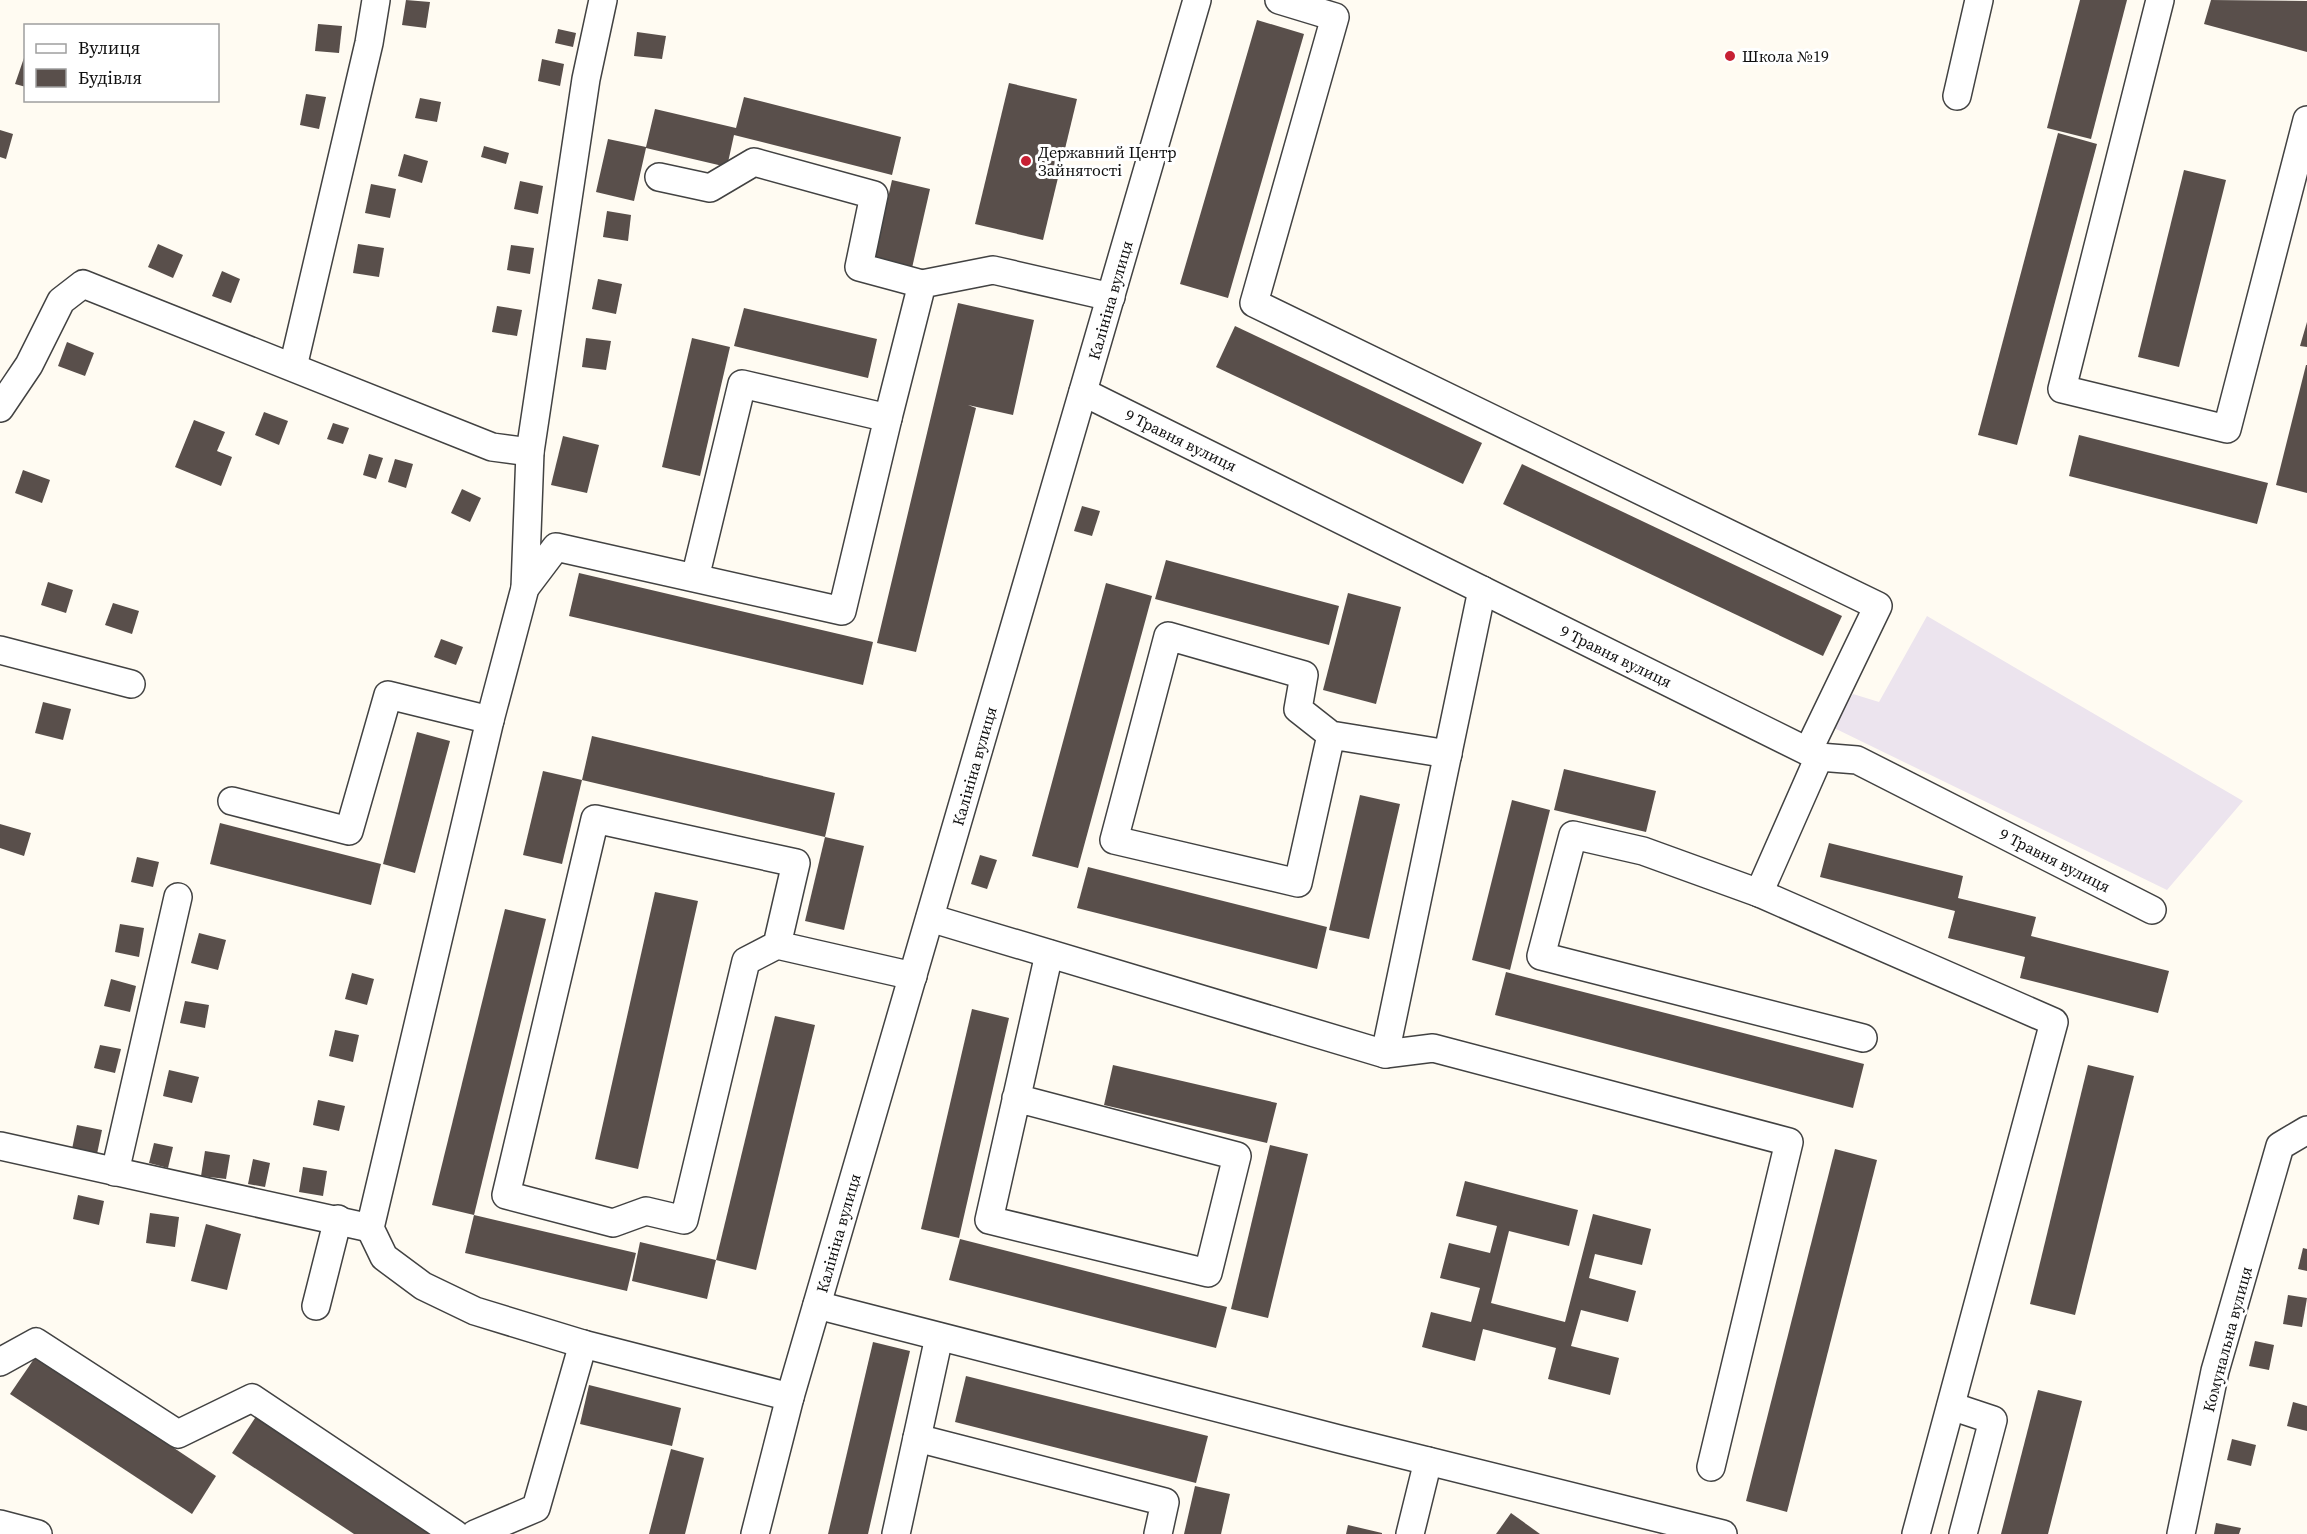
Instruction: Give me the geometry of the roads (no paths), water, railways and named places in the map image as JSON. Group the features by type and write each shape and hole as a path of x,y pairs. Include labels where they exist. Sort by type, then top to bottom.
{"street":[{"path":"293,367 369,43 376,0"},
{"path":"603,0 586,79 530,452 525,588 490,720 370,1228 384,1257 423,1286 475,1311 584,1344 790,1397"},
{"name":"Калініна вулиця","path":"755,1534 790,1397 1197,0"},
{"path":"1279,0 1335,17 1254,303 1878,606 1813,754 1759,893"},
{"path":"1957,96 1979,0"},
{"path":"2160,0 2062,389 2227,429 2307,120"},
{"path":"658,177 710,188 754,162 874,195 859,267 922,284 993,270 1111,297"},
{"path":"0,408 29,365 61,301 83,284 492,447 530,452"},
{"path":"525,588 556,547 842,611 922,284"},
{"path":"695,578 742,384 888,418"},
{"name":"9 Травня вулиця","path":"1083,392 1813,754 1857,760 2152,910"},
{"path":"1385,1054 1482,590"},
{"path":"1331,735 1298,883 1114,840 1168,636 1304,675 1298,709 1331,735 1448,754"},
{"path":"0,650 131,684"},
{"path":"232,801 349,831 388,695 490,720"},
{"path":"777,945 796,863 596,819 506,1195 613,1223 646,1211 684,1220 746,961 777,945 913,976"},
{"path":"1863,1038 1541,956 1573,835 1642,851 1759,893 2054,1023 1916,1534"},
{"path":"115,1172 178,897"},
{"path":"930,918 1385,1054 1433,1048 1789,1142 1711,1467"},
{"path":"1016,1098 1238,1155 1209,1273 989,1220 1016,1098 1049,954"},
{"name":"Комунальна вулиця","path":"2181,1534 2215,1371 2280,1146 2307,1130"},
{"path":"0,1146 338,1219 370,1228"},
{"path":"316,1306 338,1219"},
{"path":"817,1305 1723,1534"},
{"path":"896,1534 939,1337"},
{"path":"0,1362 36,1342 178,1434 252,1398 455,1534"},
{"path":"475,1534 536,1508 584,1344"},
{"path":"1951,1406 1994,1420 1963,1534"},
{"path":"917,1438 1165,1502 1158,1534"},
{"path":"1410,1534 1428,1461"},
{"path":"0,1524 39,1534"}],"place":[{"name":"Школа №19","path":"1730,56"},
{"name":"Державний Центр Зайнятості","path":"1026,161"}]}
